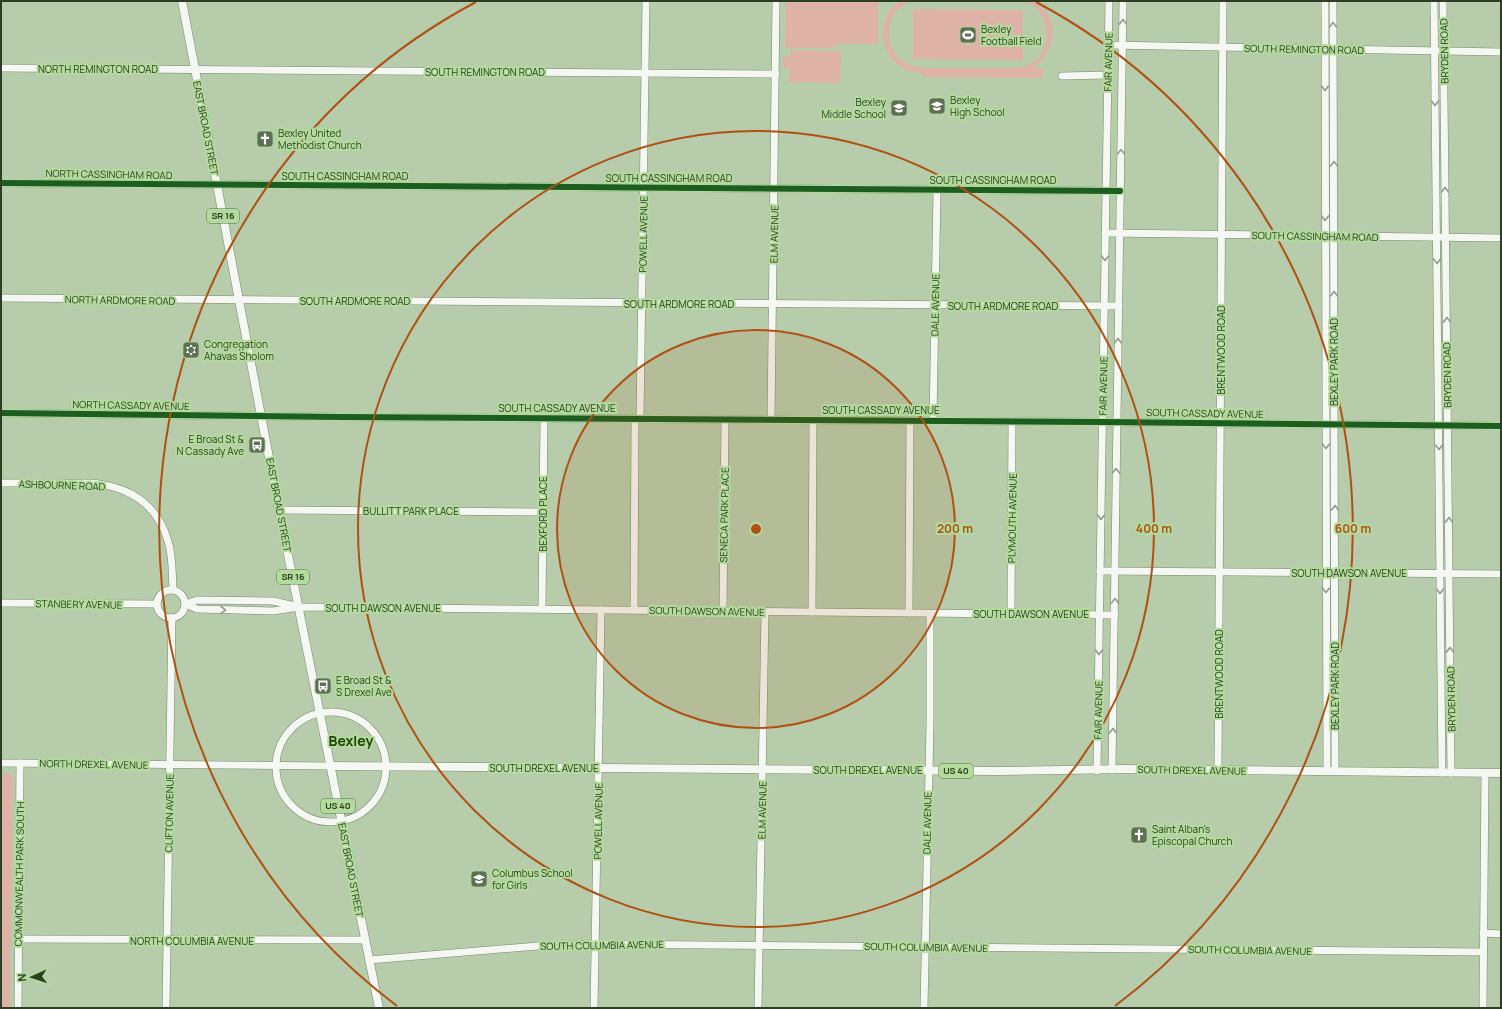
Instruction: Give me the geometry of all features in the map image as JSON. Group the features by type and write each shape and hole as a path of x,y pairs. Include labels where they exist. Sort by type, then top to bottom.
{"main road":[{"name":"EAST BROAD STREET","path":"182,1 279,510 379,1008"},
{"name":"SOUTH DREXEL AVENUE","path":"330,766 928,771 1218,770 1501,773"}],"street":[{"name":"POWELL AVENUE","path":"634,610 646,1"},
{"name":"ELM AVENUE","path":"771,420 776,1"},
{"name":"FAIR AVENUE","path":"1097,771 1109,1"},
{"name":"FAIR AVENUE","path":"1112,770 1123,1"},
{"name":"BRENTWOOD ROAD","path":"1218,770 1223,1"},
{"name":"BEXLEY PARK ROAD","path":"1325,1 1326,572 1331,772"},
{"name":"BEXLEY PARK ROAD","path":"1331,772 1335,573 1333,1"},
{"name":"BRYDEN ROAD","path":"1434,1 1442,773"},
{"name":"BRYDEN ROAD","path":"1443,1 1451,773"},
{"name":"SOUTH REMINGTON ROAD","path":"1108,45 1501,52"},
{"name":"NORTH REMINGTON ROAD","path":"1,68 195,70"},
{"name":"SOUTH REMINGTON ROAD","path":"195,70 776,74"},
{"path":"1062,76 1108,75"},
{"name":"NORTH CASSINGHAM ROAD","path":"1,183 218,185"},
{"name":"SOUTH CASSINGHAM ROAD","path":"218,185 1120,191"},
{"name":"DALE AVENUE","path":"933,421 937,190"},
{"name":"SOUTH CASSINGHAM ROAD","path":"1105,233 1501,238"},
{"name":"NORTH ARDMORE ROAD","path":"1,298 239,301"},
{"name":"SOUTH ARDMORE ROAD","path":"239,301 1119,306"},
{"name":"NORTH CASSADY AVENUE","path":"1,413 261,416"},
{"name":"SOUTH CASSADY AVENUE","path":"261,416 1501,426"},
{"name":"BEXFORD PLACE","path":"542,609 544,418"},
{"name":"SENECA PARK PLACE","path":"723,611 725,420"},
{"path":"812,612 813,420"},
{"path":"909,613 910,421"},
{"name":"PLYMOUTH AVENUE","path":"1011,614 1012,421"},
{"name":"ASHBOURNE ROAD","path":"1,483 98,484 125,490 137,497 147,504 164,528 171,554 173,590"},
{"name":"BULLITT PARK PLACE","path":"279,510 543,512"},
{"name":"SOUTH DAWSON AVENUE","path":"1100,571 1501,574"},
{"path":"186,604 181,594 173,590 163,592 157,604 160,613 168,618 172,618 180,614 186,604 197,600 273,601 299,607"},
{"name":"STANBERY AVENUE","path":"1,603 157,604"},
{"name":"SOUTH DAWSON AVENUE","path":"299,607 1114,615"},
{"name":"POWELL AVENUE","path":"594,1008 601,610"},
{"name":"ELM AVENUE","path":"758,1008 766,612"},
{"name":"DALE AVENUE","path":"924,1008 930,614"},
{"name":"CLIFTON AVENUE","path":"166,1008 172,618"},
{"path":"320,713 343,713 353,716 370,728 381,745 385,766 379,794 373,802 359,814 329,822 305,816 295,809 280,789 276,766 280,745 288,732 303,719 310,715 320,713"},
{"name":"NORTH DREXEL AVENUE","path":"1,763 330,766"},
{"name":"COMMONWEALTH PARK SOUTH","path":"18,1008 20,763"},
{"path":"1483,1008 1485,773"},
{"path":"1484,933 1501,934"},
{"name":"NORTH COLUMBIA AVENUE","path":"18,939 365,940"},
{"name":"SOUTH COLUMBIA AVENUE","path":"369,960 538,946 596,944 1483,952"}],"shaded area":[{"path":"786,1 878,1 878,44 838,44 833,48 785,48"},
{"path":"900,1 913,1 901,7 893,16 889,27 889,38 892,49 899,58 909,65 922,68 1016,68 1036,60 1043,51 1046,42 1047,33 1042,16 1037,9 1030,4 1021,1 1035,1 1043,8 1049,17 1053,35 1047,53 1033,68 1043,69 1043,78 922,77 922,73 909,70 898,64 889,55 884,45 884,22 890,11"},
{"name":"Bexley Football Field","path":"913,9 1023,10 1023,60 913,59"},
{"path":"791,50 841,51 840,83 789,82 789,68 783,68 783,56 791,56"},
{"path":"1,774 13,774 10,1008 1,1008"}],"cycle path":[{"path":"1,183 1120,191"},
{"path":"1,413 1501,426"}],"place":[{"name":"Bexley Football Field","path":"968,35"},
{"name":"Bexley High School","path":"937,106"},
{"name":"Bexley Middle School","path":"899,108"},
{"name":"Bexley United Methodist Church","path":"265,139"},
{"name":"Congregation Ahavas Sholom","path":"191,350"},
{"name":"E Broad St & N Cassady Ave","path":"257,445"},
{"name":"E Broad St & S Drexel Ave","path":"323,686"},
{"name":"Saint Alban's Episcopal Church","path":"1139,835"},
{"name":"Columbus School for Girls","path":"479,879"}],"district":[{"name":"Bexley","path":"351,741"}]}
